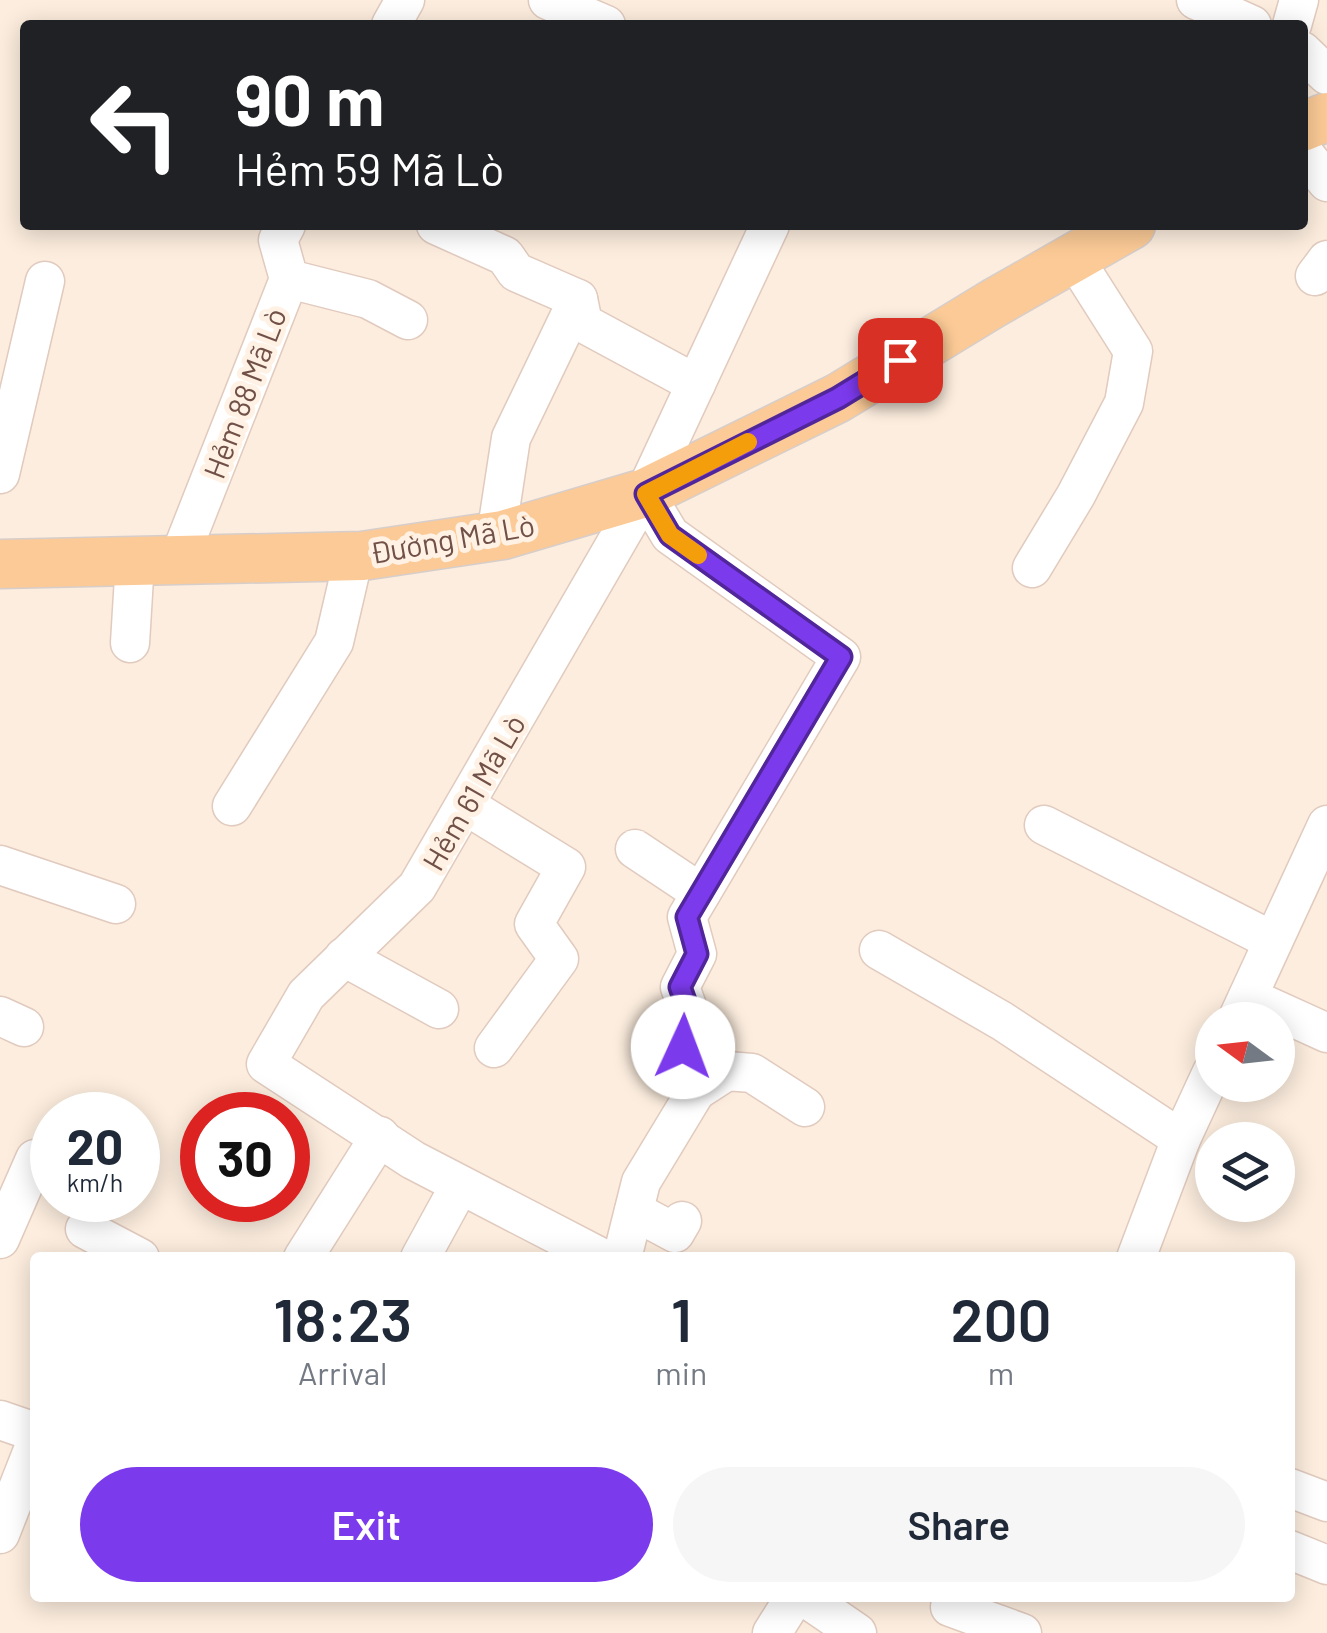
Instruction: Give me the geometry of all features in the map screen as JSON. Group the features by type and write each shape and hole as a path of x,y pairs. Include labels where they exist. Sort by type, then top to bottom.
{"main road":[{"name":"Đường Mã Lò","path":"0,564 354,556 496,536 646,494 838,398 1122,230"}],"street":[{"path":"548,0 594,20"},
{"path":"1308,58 1327,76"},
{"path":"1308,158 1327,182"},
{"name":"Hẻm 88 Mã Lò","path":"130,642 157,561 289,279 278,240 283,230"},
{"path":"447,230 506,256 516,272 578,299"},
{"name":"Hẻm 61 Mã Lò","path":"380,1136 266,1064 306,994 417,887 646,494 768,230"},
{"path":"1032,568 1124,403 1133,351 1074,258"},
{"path":"289,279 368,299 408,320"},
{"path":"0,474 44,281"},
{"path":"578,299 583,323 696,384"},
{"path":"496,536 511,438 578,299"},
{"path":"646,494 670,535 841,657 687,917 697,954 680,987 693,1023 673,1070 696,1091"},
{"path":"232,806 334,642 354,556"},
{"path":"465,805 566,867 534,924 559,959 494,1048"},
{"path":"1044,825 1273,941"},
{"path":"1245,1002 1327,825"},
{"path":"635,849 702,893"},
{"path":"0,866 116,904"},
{"path":"879,950 1002,1021 1181,1139"},
{"path":"344,957 438,1009"},
{"path":"1295,1024 1327,1033"},
{"path":"623,1252 637,1196 696,1091 728,1071 752,1073 805,1107"},
{"path":"1138,1252 1198,1102"},
{"path":"306,1252 380,1136 413,1160 590,1252"},
{"path":"0,1239 30,1170"},
{"path":"423,1252 460,1185"},
{"path":"637,1196 675,1233 682,1221"},
{"path":"86,1228 129,1252"},
{"path":"0,1420 30,1430"},
{"path":"0,1534 30,1459"},
{"path":"1295,1490 1327,1502"},
{"path":"1295,1552 1327,1565"},
{"path":"772,1633 791,1602"},
{"path":"812,1602 856,1633"},
{"path":"944,1612 1022,1633"}],"slow traffic":[{"path":"698,555 670,535 646,494 748,442"}],"route":[{"path":"683,1047 693,1023 680,987 697,954 687,917 841,657 670,535 646,494 838,398 900,360"}]}
